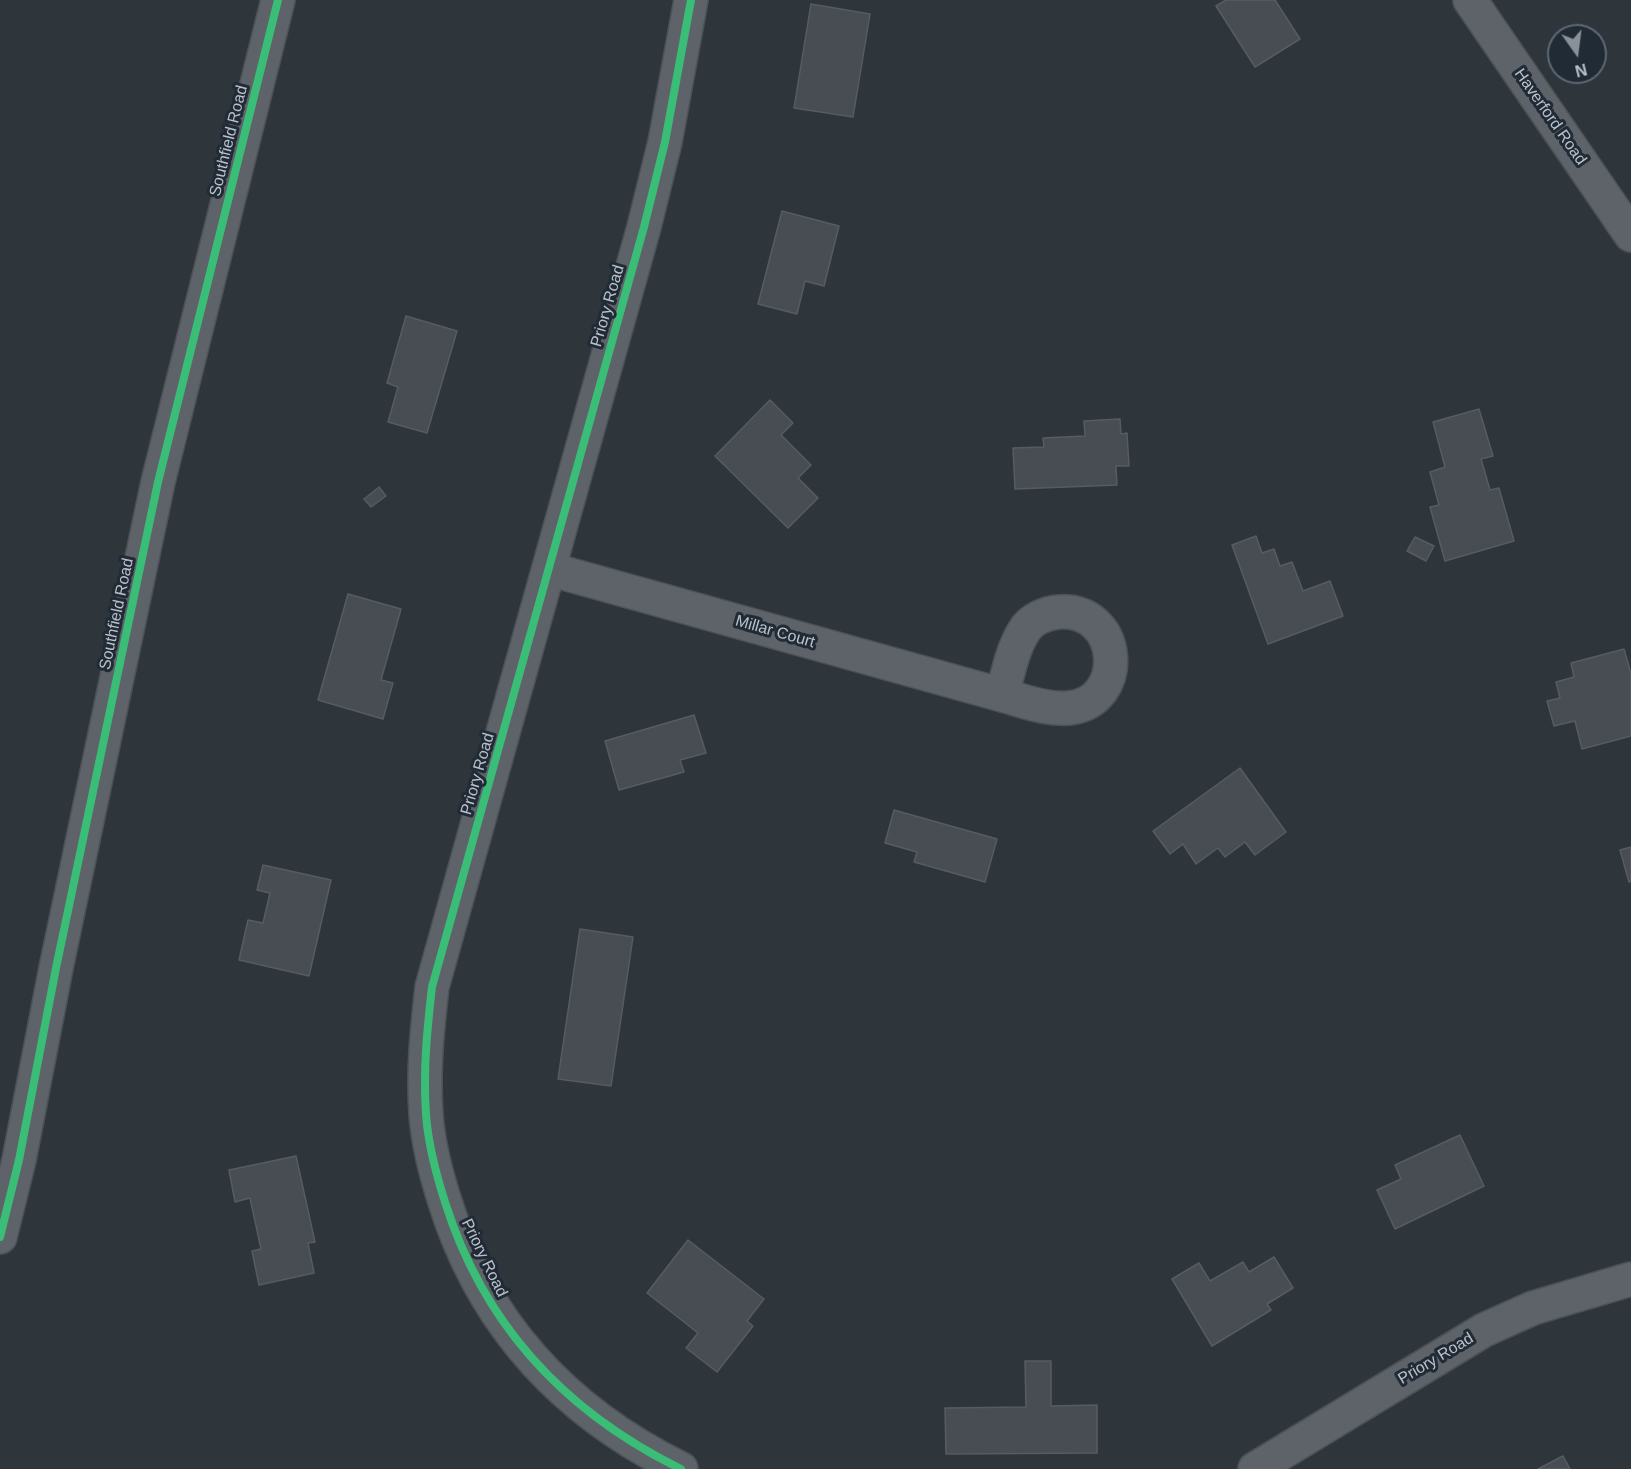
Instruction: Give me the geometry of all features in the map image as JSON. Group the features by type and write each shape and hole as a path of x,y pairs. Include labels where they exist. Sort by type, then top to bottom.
{"street":[{"name":"Southfield Road","path":"0,1238 19,1160 56,968 158,482 278,0"},
{"name":"Priory Road","path":"681,1469 644,1451 600,1422 553,1383 513,1337 480,1287 454,1232 436,1175 426,1116 424,1047 432,987 644,227 665,142 691,0"},
{"name":"Haverford Road","path":"1470,0 1631,235"},
{"name":"Millar Court","path":"549,569 1002,695"},
{"name":"Priory Road","path":"1255,1469 1484,1330 1533,1308 1631,1279"}],"building":[{"path":"1226,0 1275,0 1300,39 1255,67 1216,6"},
{"path":"811,4 870,14 853,117 794,108"},
{"path":"782,211 839,226 824,286 805,281 797,314 758,304"},
{"path":"406,316 457,331 427,433 388,422 398,387 387,383"},
{"path":"770,400 793,423 781,435 811,465 798,478 818,498 788,528 715,456"},
{"path":"1479,409 1493,456 1481,459 1490,490 1499,488 1514,541 1445,561 1430,507 1439,505 1430,472 1445,467 1433,422"},
{"path":"1120,419 1121,434 1127,433 1129,466 1116,466 1117,485 1015,489 1013,448 1044,447 1043,438 1085,436 1084,421"},
{"path":"379,487 386,496 371,507 364,499"},
{"path":"1256,536 1262,553 1274,549 1280,566 1292,562 1303,591 1330,581 1343,616 1268,644 1232,545"},
{"path":"1415,537 1434,546 1426,561 1407,551"},
{"path":"348,594 401,609 381,680 393,683 383,719 318,700"},
{"path":"1624,649 1631,674 1631,736 1582,749 1575,721 1554,726 1547,701 1560,698 1556,682 1574,677 1571,663"},
{"path":"694,715 706,753 680,760 684,772 619,790 605,741"},
{"path":"1240,768 1286,832 1255,855 1245,842 1225,857 1218,848 1196,864 1183,844 1170,854 1153,831"},
{"path":"894,810 997,839 985,882 914,862 917,852 885,843"},
{"path":"1631,847 1631,881 1629,882 1620,850"},
{"path":"263,865 331,880 309,976 239,960 248,920 263,923 270,893 257,890"},
{"path":"580,929 633,937 611,1086 558,1079"},
{"path":"1460,1135 1484,1186 1395,1229 1377,1190 1401,1179 1395,1165"},
{"path":"296,1156 315,1242 308,1243 314,1273 259,1285 252,1251 261,1249 250,1198 235,1202 229,1170"},
{"path":"688,1240 764,1299 747,1321 753,1326 717,1372 686,1348 698,1333 647,1293"},
{"path":"1274,1257 1293,1288 1267,1304 1271,1310 1212,1346 1172,1279 1199,1263 1210,1281 1243,1262 1249,1272"},
{"path":"1025,1361 1051,1361 1051,1406 1097,1405 1097,1453 946,1454 945,1408 1026,1407"},
{"path":"1563,1456 1570,1469 1538,1469"}],"cycle path":[{"path":"0,1237 19,1160 56,968 158,482 278,0"},
{"path":"681,1469 639,1446 601,1421 534,1361 506,1326 482,1288 462,1247 445,1202 429,1136 425,1082 432,987 644,227 665,142 691,0"}]}
